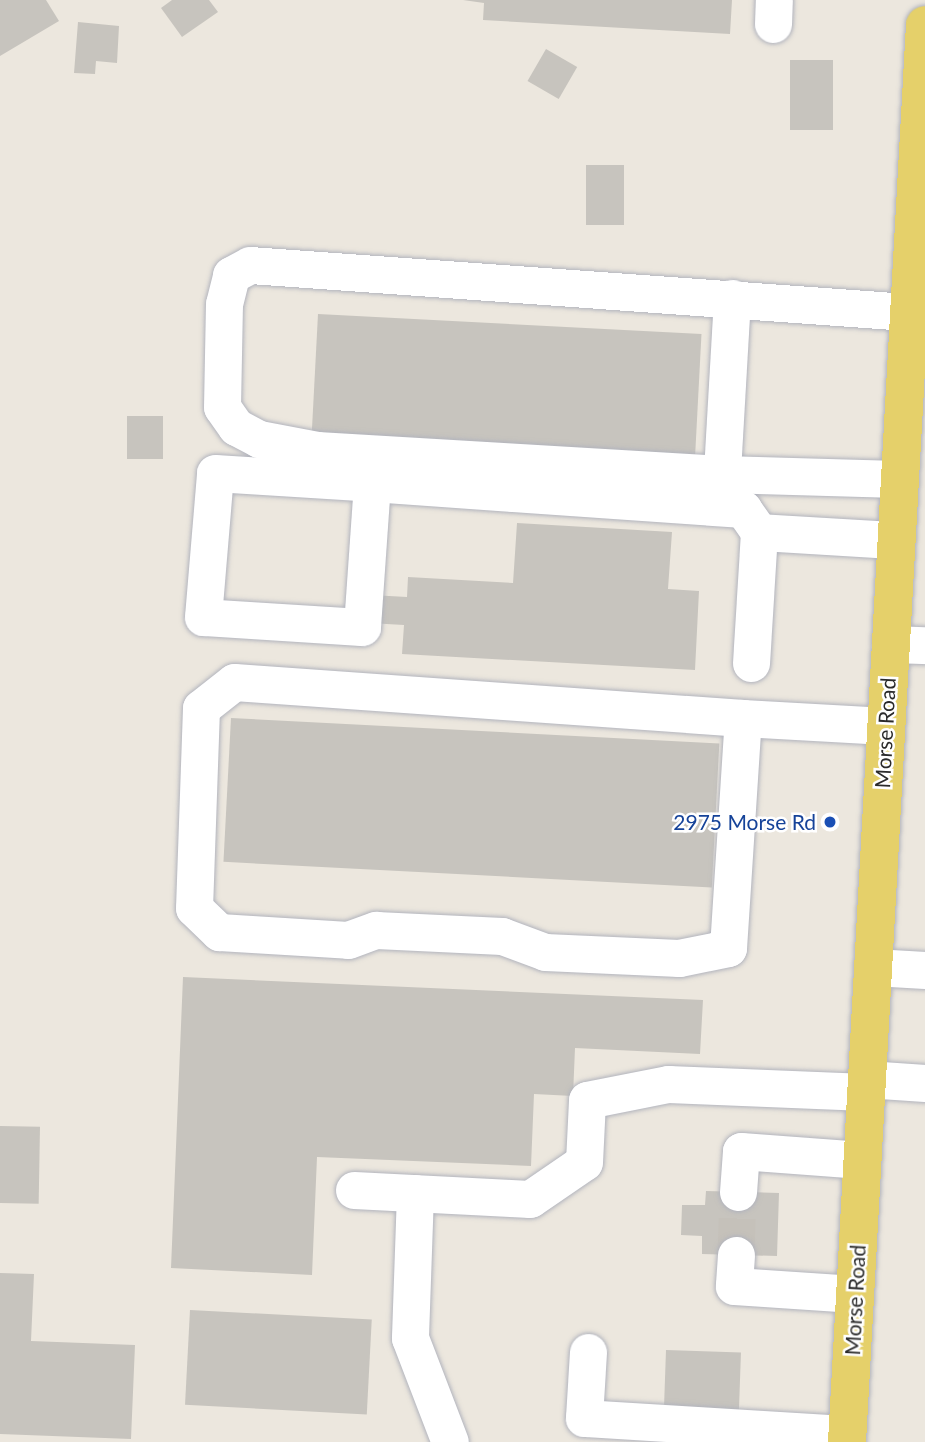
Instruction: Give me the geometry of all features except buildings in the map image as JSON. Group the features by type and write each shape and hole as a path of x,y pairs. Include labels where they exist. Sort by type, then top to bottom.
{"main road":[{"name":"Morse Road","path":"847,1438 885,726 907,644 895,540 908,312 918,270 925,25"}],"lane":[{"path":"898,479 722,474 317,450 259,439 236,427 222,407 224,304 231,275 250,265 908,312"},
{"path":"722,474 732,298"},
{"path":"372,483 362,627 203,617 215,473 372,483 743,509 759,532 751,663"},
{"path":"759,532 895,540"},
{"path":"743,718 728,948 679,958 545,951 488,935 376,930 348,940 219,932 194,908 201,708 234,682 885,726"},
{"path":"873,967 925,970"},
{"path":"354,1190 530,1199 584,1162 587,1100 668,1084 866,1086 925,1083"},
{"path":"738,1192 741,1150 862,1160"},
{"path":"415,1193 410,1338 450,1442"},
{"path":"736,1255 734,1286 855,1294"},
{"path":"588,1352 584,1418 847,1438"}],"tunnel":[{"path":"736,1255 738,1192"}],"place":[{"name":"2975 Morse Rd","path":"830,822"}]}
